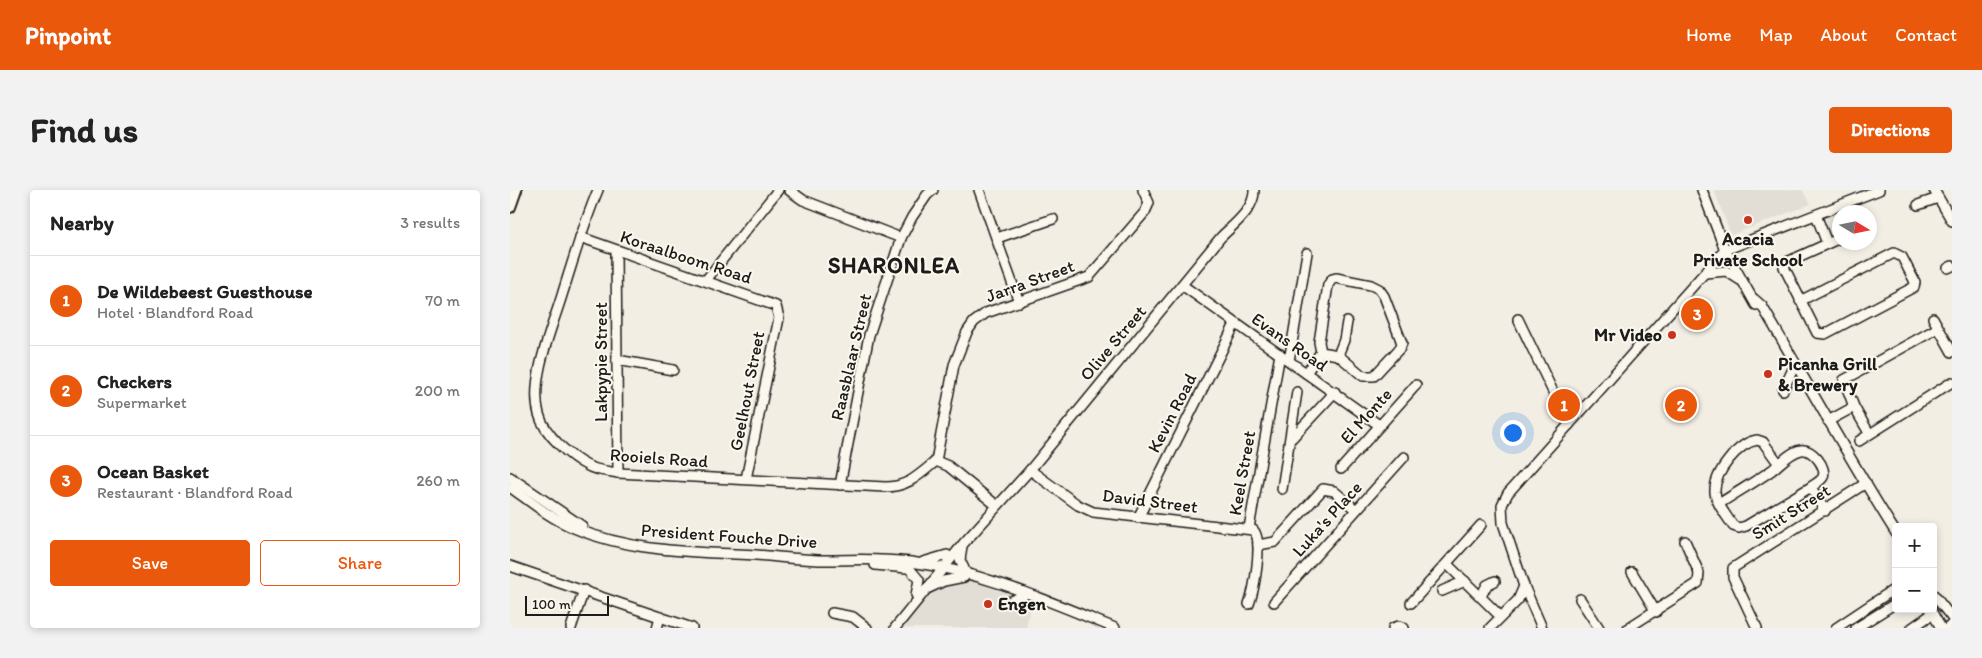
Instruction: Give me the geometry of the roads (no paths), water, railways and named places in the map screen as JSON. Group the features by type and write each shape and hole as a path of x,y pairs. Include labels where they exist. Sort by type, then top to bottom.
{"main road":[{"path":"510,207 516,190"}],"street":[{"name":"Rooiels Road","path":"598,190 580,237 540,366 537,402 538,413 550,433 581,461 599,470 618,473 902,486 914,480 936,461"},
{"path":"706,280 778,190"},
{"path":"789,190 803,200 901,238"},
{"name":"Raasblaar Street","path":"840,484 869,335 901,238 926,195 933,190"},
{"path":"979,190 1019,302"},
{"name":"Jarra Street","path":"936,461 954,365 967,332 974,322 981,316 1083,280 1095,272 1146,212 1149,202 1143,190"},
{"name":"Olive Street","path":"895,628 938,570 1030,470 1247,209 1253,198 1254,190"},
{"path":"1702,190 1725,250 1754,299 1757,309 1793,370 1821,409"},
{"path":"1542,628 1524,586 1502,517 1503,501 1515,483 1725,250 1762,234 1880,190"},
{"path":"1918,205 1936,194 1952,221"},
{"path":"1816,215 1827,243"},
{"path":"997,238 1053,219"},
{"name":"Koraalboom Road","path":"580,237 616,251 773,303 779,310"},
{"path":"1800,301 1894,253 1902,256 1915,284 1912,289 1822,335 1816,332 1800,301 1785,269 1785,264 1832,241"},
{"name":"Lakpypie Street","path":"616,251 618,473"},
{"path":"1289,361 1307,253"},
{"path":"1705,273 1726,271 1746,285"},
{"path":"1306,373 1321,352 1319,342 1330,281 1336,278 1375,286 1384,296 1402,340 1401,346 1378,372 1371,377 1360,373 1338,355 1321,352"},
{"name":"Evans Road","path":"1182,285 1379,425"},
{"path":"1754,299 1762,306 1805,377 1821,409 1892,526"},
{"name":"Geelhout Street","path":"746,479 779,310"},
{"path":"1933,318 1952,352"},
{"path":"1518,319 1569,425"},
{"path":"1338,355 1344,340 1347,322"},
{"name":"Kevin Road","path":"1138,518 1235,324"},
{"path":"1869,433 1844,385 1846,378 1938,328"},
{"name":"Keel Street","path":"1258,545 1258,534 1249,528 1280,354"},
{"path":"617,360 673,370"},
{"path":"1782,390 1793,370"},
{"path":"1860,441 1869,433 1952,382"},
{"name":"El Monte","path":"1340,469 1416,385"},
{"path":"1282,489 1292,438 1298,392"},
{"path":"1292,438 1335,392"},
{"path":"1830,424 1856,410"},
{"path":"1719,504 1779,464 1800,450 1807,450 1813,454 1821,465 1823,474 1821,480 1811,487 1739,528 1733,526 1719,504 1715,491 1717,480 1730,458 1744,445 1753,440 1760,440 1779,464"},
{"name":"Luka's Place","path":"1274,602 1404,457"},
{"path":"936,461 948,466 996,505"},
{"name":"David Street","path":"1030,470 1085,509 1138,518 1249,528"},
{"name":"President Fouche Drive","path":"510,477 592,533"},
{"name":"Smit Street","path":"1757,628 1733,577 1733,568 1825,511 1866,483"},
{"name":"President Fouche Drive","path":"510,487 550,516 574,528 621,542 651,548 909,565 938,570 965,575 1023,591 1115,628"},
{"path":"1811,487 1825,511"},
{"path":"1249,604 1254,592 1258,545 1275,542 1323,489 1334,490 1356,510"},
{"name":"Olive Street","path":"938,570 947,555 989,513"},
{"path":"1411,603 1482,525"},
{"path":"1628,628 1695,587 1700,580 1685,541"},
{"path":"918,596 936,583 965,575 960,560 962,544"},
{"path":"1512,548 1518,556 1546,628"},
{"path":"918,596 919,580 909,565 947,555"},
{"path":"1447,564 1500,616"},
{"path":"510,566 692,628"},
{"path":"1632,572 1656,612"},
{"name":"President Fouche Drive","path":"965,575 1103,628"},
{"path":"1442,591 1466,581"},
{"path":"1481,596 1487,585 1495,581"},
{"path":"1490,628 1500,616 1512,607 1524,586"},
{"path":"571,628 584,590"},
{"path":"1836,628 1892,591"},
{"name":"Olive Street","path":"890,628 918,596"},
{"path":"1008,602 1023,596"},
{"path":"1937,599 1952,618"},
{"path":"1580,600 1599,628"},
{"path":"1512,607 1524,606 1534,609"},
{"path":"1856,628 1892,606"},
{"path":"832,613 853,617 867,628"},
{"path":"1912,628 1929,613"},
{"path":"1932,613 1941,628"},
{"path":"657,628 660,618"},
{"path":"1948,628 1952,624"},
{"path":"1393,628 1399,626 1404,628"}],"place":[{"name":"Acacia Private School","path":"1748,220"},
{"name":"Ocean Basket","path":"1697,314"},
{"name":"Mr Video","path":"1672,335"},
{"name":"Picanha Grill & Brewery","path":"1768,374"},
{"name":"De Wildebeest Guesthouse","path":"1564,405"},
{"name":"Checkers","path":"1681,405"},
{"name":"Engen","path":"988,604"}],"district":[{"name":"SHARONLEA","path":"894,265"}]}
